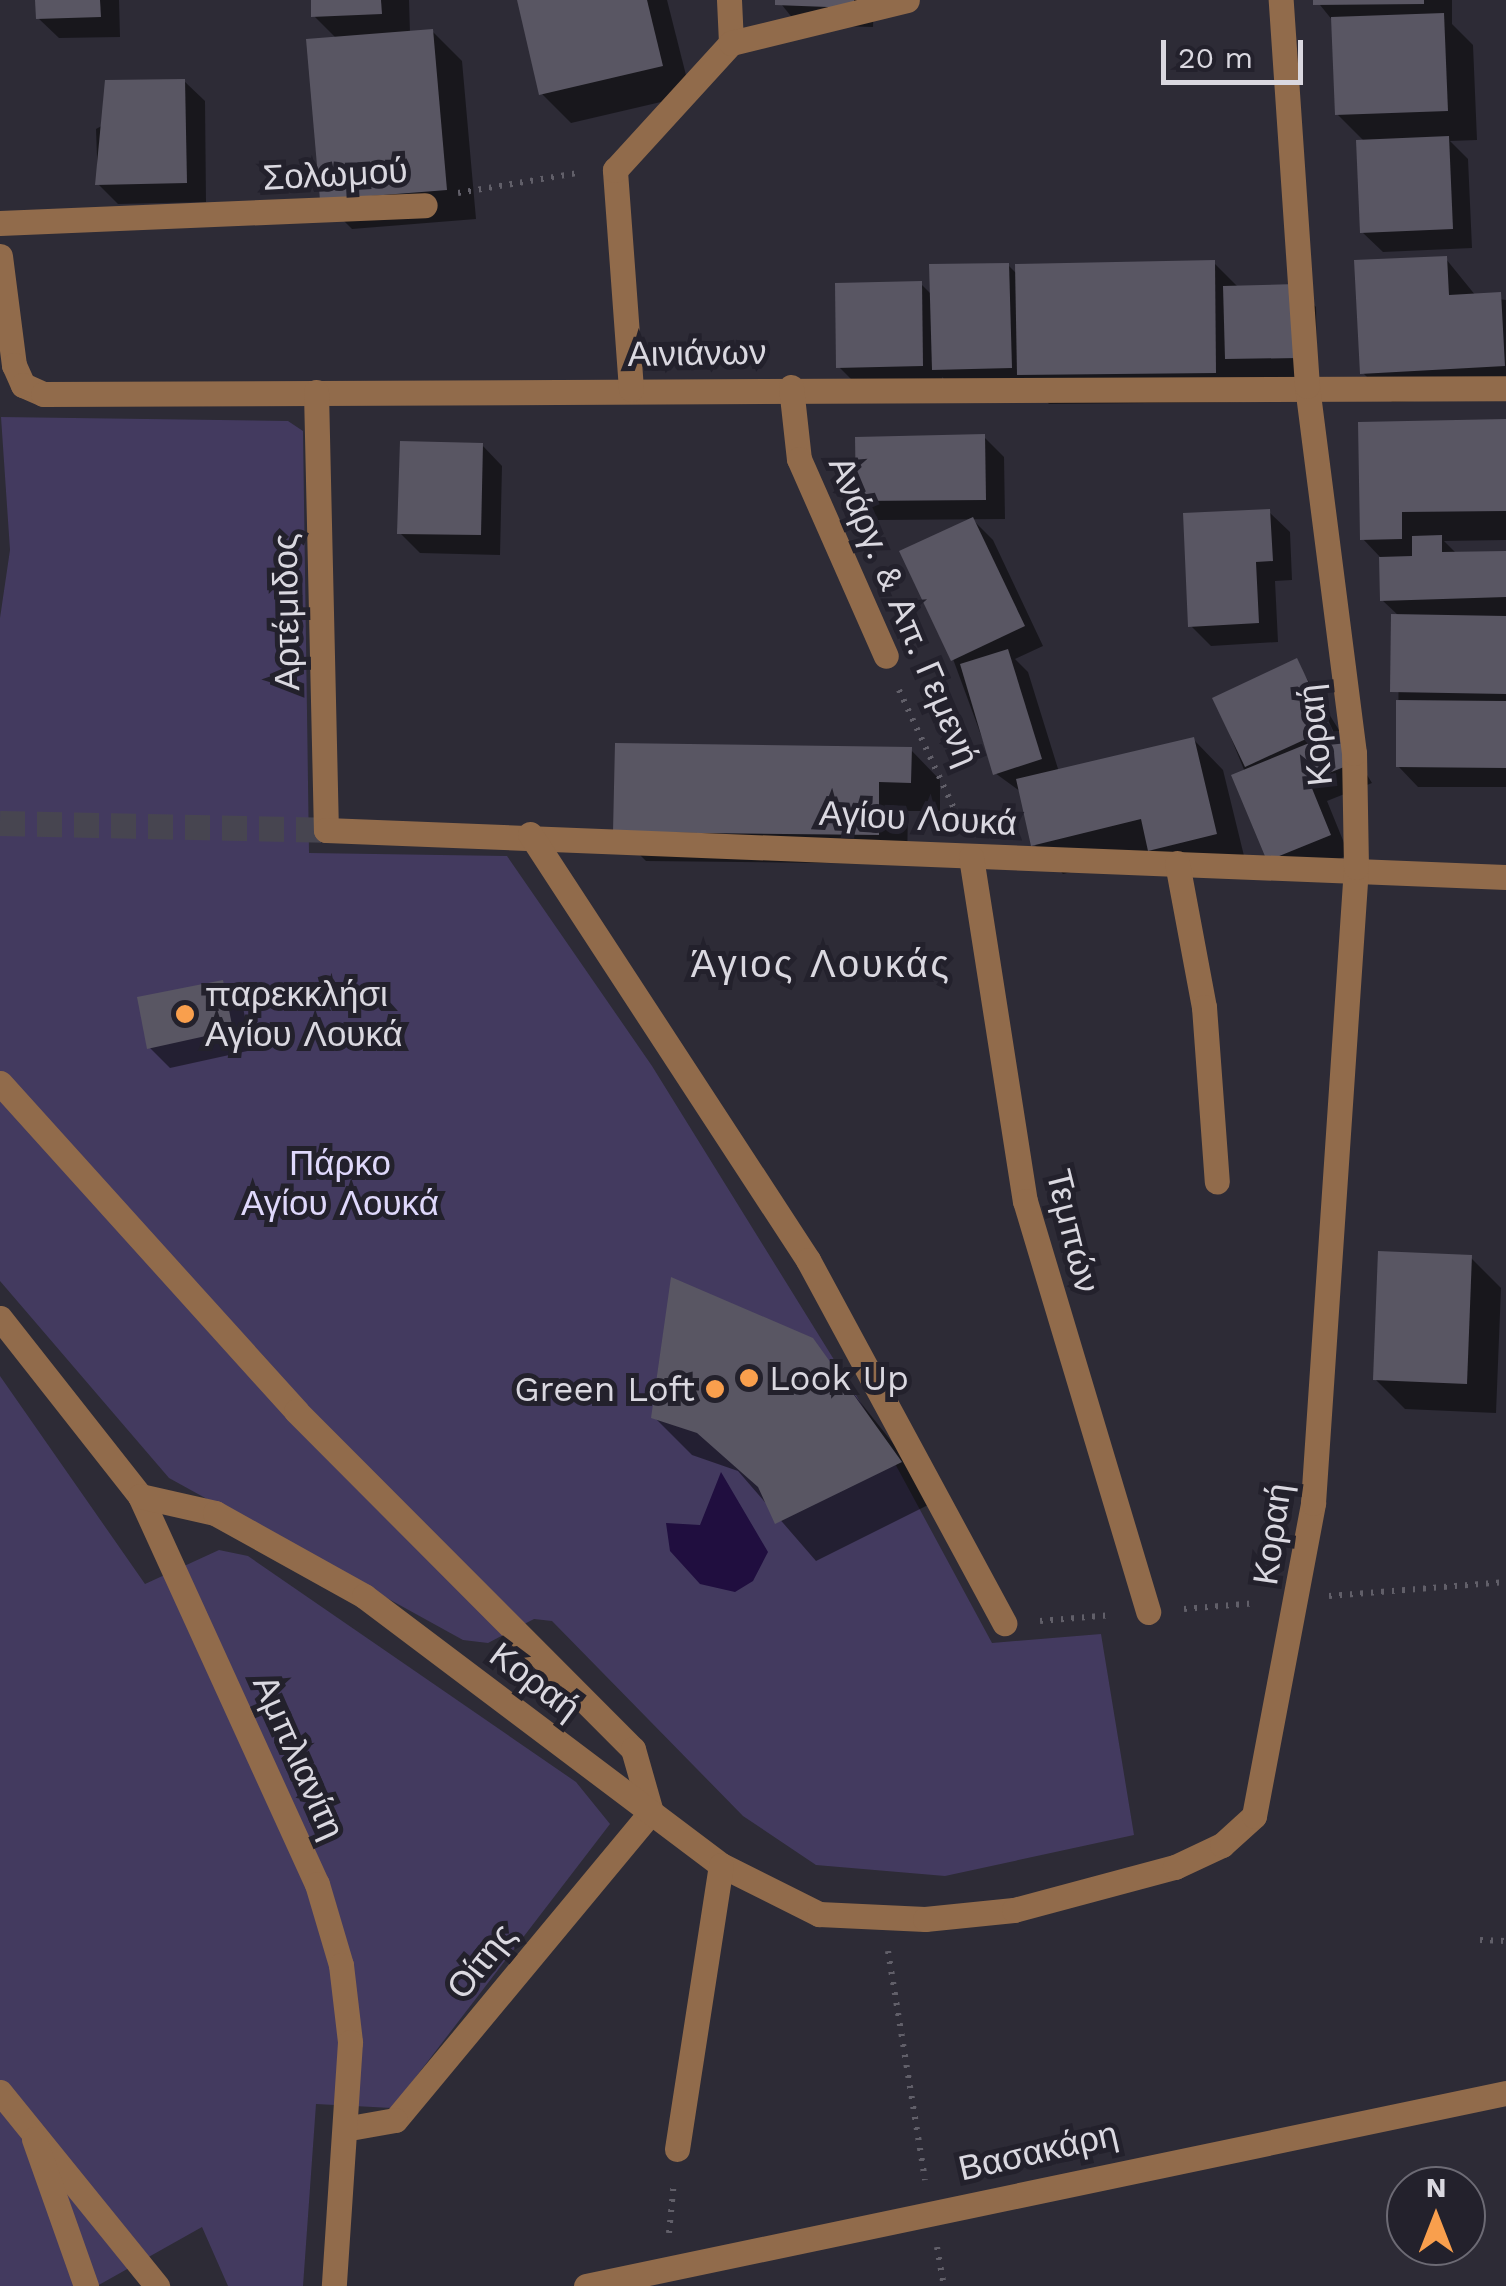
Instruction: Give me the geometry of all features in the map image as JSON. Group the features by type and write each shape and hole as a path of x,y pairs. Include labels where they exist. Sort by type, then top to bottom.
{"street":[{"path":"730,0 731,43"},
{"path":"631,389 614,170 731,43 907,0"},
{"name":"Κοραή","path":"140,1496 215,1512 364,1596 721,1865 820,1914 883,1920 1014,1910 1175,1866 1222,1845 1257,1808 1315,1488 1356,867 1354,753 1307,386 1280,0"},
{"name":"Σολωμού","path":"0,223 424,206"},
{"name":"Αινιάνων","path":"0,256 14,365 33,392 1506,388"},
{"name":"Ανάργ. & Απ. Γεμενή","path":"791,387 799,459 886,656"},
{"name":"Αρτέμιδος","path":"316,392 326,830"},
{"name":"Αγίου Λουκά","path":"326,830 530,834 972,857 1356,867 1506,876"},
{"path":"530,834 824,1287 1004,1624"},
{"name":"Τεμπών","path":"972,857 1025,1201 1148,1612"},
{"path":"1177,863 1204,1007 1218,1182"},
{"path":"0,1083 296,1410 632,1748 651,1812"},
{"name":"Αμπλιανίτη","path":"0,1318 140,1496 331,1926 348,2023 350,2128 334,2286"},
{"name":"Οίτης","path":"350,2128 395,2120 651,1812"},
{"path":"678,2150 721,1865"},
{"path":"0,2092 158,2286"},
{"name":"Βασακάρη","path":"586,2286 1506,2093"},
{"path":"28,2125 86,2286"}],"path":[{"name":"Σολωμού","path":"424,206 491,181 614,170"},
{"name":"Ανάργ. & Απ. Γεμενή","path":"886,656 972,857"},
{"path":"883,1920 944,2286"},
{"path":"1480,1940 1506,1942"},
{"path":"665,2270 678,2150"}],"green space":[{"name":"Πάρκο Αγίου Λουκά","path":"1,417 288,421 303,431 309,853 507,856 652,1066 872,1421 992,1643 1101,1634 1134,1835 945,1876 816,1865 743,1816 552,1621 534,1619 488,1643 463,1640 169,1478 0,1281 0,618 10,550"},
{"path":"0,1376 145,1584 219,1550 248,1556 576,1782 610,1824 392,2108 316,2104 303,2286 228,2286 202,2227 97,2286 0,2286"}],"shaded area":[{"path":"721,1472 768,1552 753,1581 735,1592 700,1584 670,1551 666,1523 700,1525"}],"building":[{"path":"35,0 100,0 101,17 36,19"},
{"path":"311,0 381,0 382,14 311,17"},
{"path":"517,0 647,0 663,66 539,95"},
{"path":"775,0 854,0 854,8 775,5"},
{"path":"1313,0 1424,0 1424,4 1313,5"},
{"path":"1444,13 1448,111 1335,115 1331,17"},
{"path":"433,29 447,190 320,200 306,39"},
{"path":"185,79 187,183 95,185 105,80"},
{"path":"1449,136 1453,229 1360,233 1356,140"},
{"path":"1447,256 1449,295 1501,292 1505,366 1360,374 1354,260"},
{"path":"1215,260 1216,373 1017,375 1015,264"},
{"path":"1009,263 1012,368 932,370 929,264"},
{"path":"922,281 923,366 836,368 835,283"},
{"path":"1297,284 1298,358 1225,359 1223,286"},
{"path":"1506,419 1506,511 1402,512 1402,539 1360,540 1358,422"},
{"path":"985,434 986,500 856,501 855,437"},
{"path":"400,441 483,443 481,535 397,534"},
{"path":"1270,509 1273,561 1256,562 1259,623 1188,627 1183,513"},
{"path":"973,517 1025,626 951,661 899,551"},
{"path":"1442,535 1442,552 1506,551 1506,597 1380,601 1379,557 1412,556 1412,536"},
{"path":"1391,614 1506,616 1506,694 1390,692"},
{"path":"1008,649 1042,759 993,775 960,664"},
{"path":"1297,658 1330,728 1245,767 1212,698"},
{"path":"1396,700 1506,701 1506,768 1396,767"},
{"path":"1341,730 1354,763 1309,781 1331,835 1267,861 1231,775"},
{"path":"1194,737 1217,834 1148,851 1141,819 1031,846 1016,779"},
{"path":"615,743 912,747 911,783 879,782 879,835 613,832"},
{"name":"παρεκκλήσι Αγίου Λουκά","path":"223,980 233,1030 147,1049 137,997"},
{"path":"1378,1251 1472,1255 1467,1384 1373,1380"},
{"name":"Look Up","path":"671,1277 813,1338 902,1462 775,1524 758,1487 697,1433 651,1418"}],"tunnel":[{"path":"0,823 326,830"}],"place":[{"name":"παρεκκλήσι Αγίου Λουκά","path":"185,1014"},
{"name":"Look Up","path":"749,1378"},
{"name":"Green Loft","path":"715,1389"}],"district":[{"name":"Άγιος Λουκάς","path":"821,965"}]}
